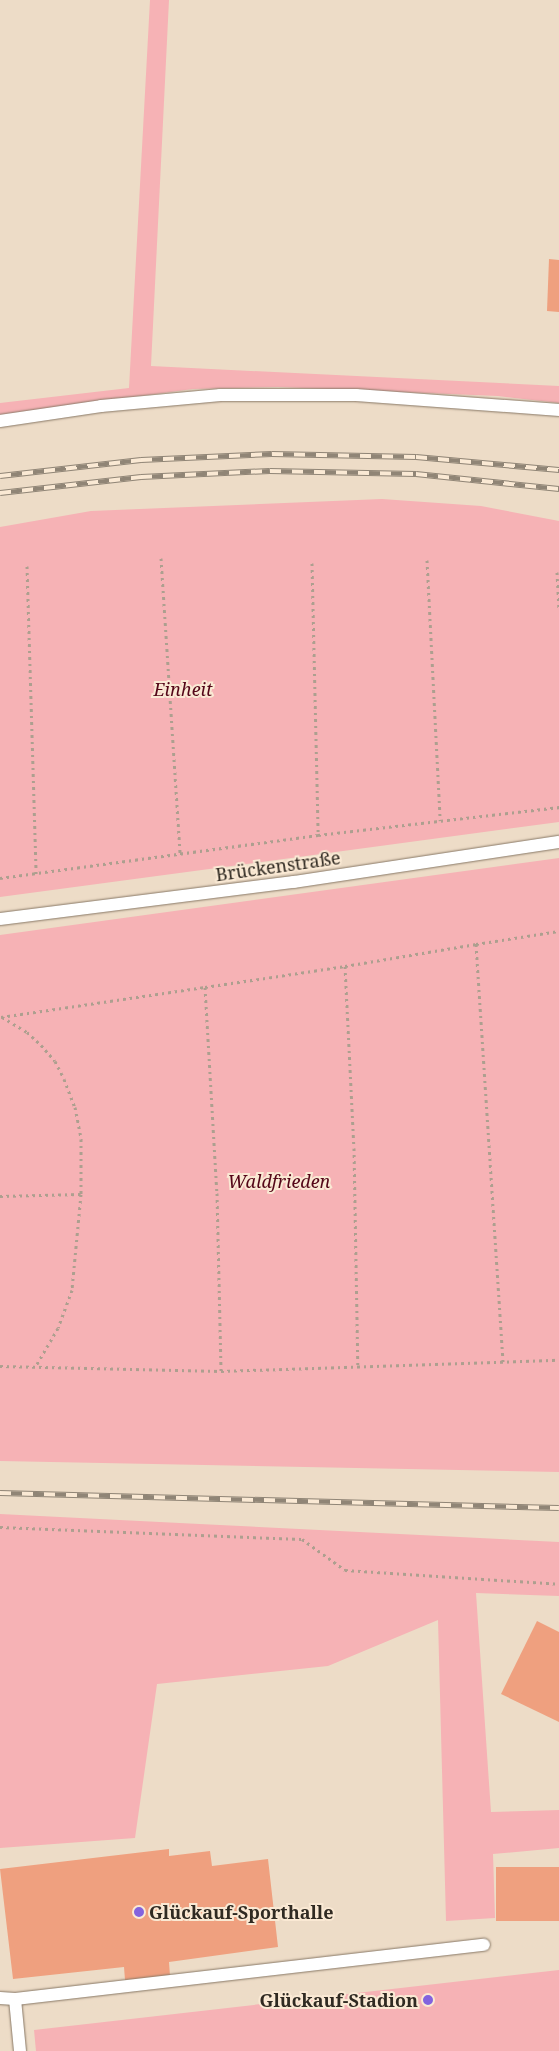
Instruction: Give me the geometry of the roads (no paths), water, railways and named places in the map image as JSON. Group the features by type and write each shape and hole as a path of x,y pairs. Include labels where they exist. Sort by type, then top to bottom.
{"lane":[{"path":"0,421 101,406 220,395 356,395 559,410"},
{"name":"Brückenstraße","path":"0,919 294,882 559,842"},
{"path":"0,1998 14,1999 484,1945"},
{"path":"14,1999 20,2051"}],"railway":[{"path":"0,476 141,460 272,454 416,457 559,470"},
{"path":"0,493 141,477 270,471 416,474 559,489"},
{"path":"0,1493 559,1508"}],"place":[{"name":"Glückauf-Sporthalle","path":"139,1912"},
{"name":"Glückauf-Stadion","path":"428,2000"}],"park label":[{"name":"Einheit","path":"183,689"},
{"name":"Waldfrieden","path":"279,1181"}]}
